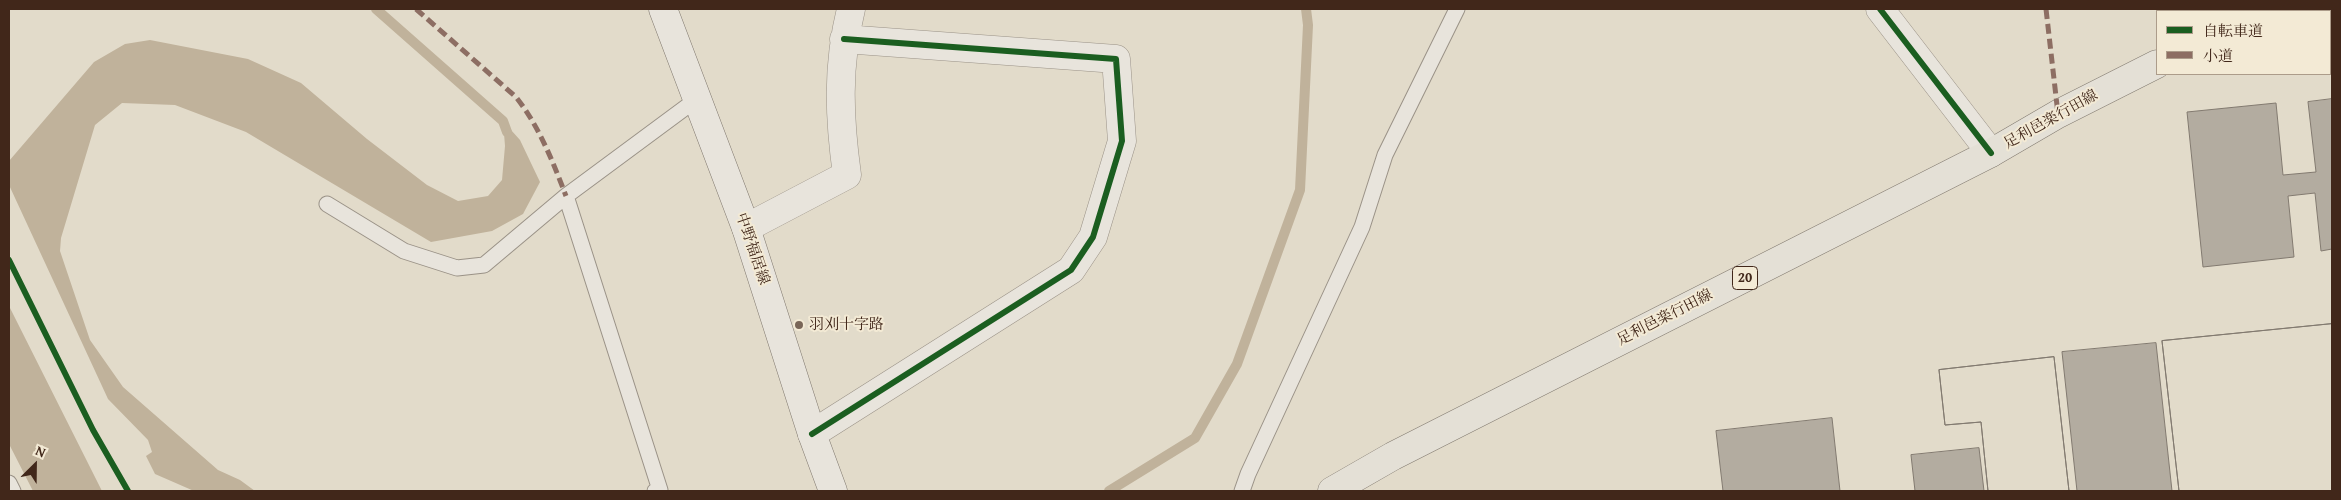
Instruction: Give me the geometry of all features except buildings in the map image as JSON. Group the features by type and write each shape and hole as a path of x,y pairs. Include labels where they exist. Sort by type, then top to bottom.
{"main road":[{"name":"足利邑楽行田線","path":"1332,491 1411,446 1991,153 2058,114 2156,65"}],"street":[{"name":"中野福居線","path":"663,9 746,228 812,434 833,491"},
{"path":"746,228 847,175 840,126 841,59 851,9"},
{"path":"1880,9 1991,153"},
{"path":"812,434 1071,270 1093,237 1122,141 1116,59 844,39"}],"lane":[{"path":"1242,491 1248,474 1362,227 1385,155 1457,9"},
{"path":"328,204 404,251 457,268 484,265 566,196 697,99"},
{"path":"566,196 660,490 655,491"},
{"path":"9,483 13,491"}],"shaded area":[{"path":"150,40 248,59 301,83 367,139 427,185 458,201 488,196 502,180 505,146 503,121 520,140 540,182 523,214 492,231 431,242 246,132 175,105 122,103 95,125 61,238 60,251 90,340 123,387 218,470 240,480 255,491 194,491 155,474 146,456 152,452 148,440 108,399 9,185 9,161 94,62 125,44"},
{"path":"9,306 102,491 33,491 9,444"}],"waterway":[{"path":"376,9 503,121 507,132"},
{"path":"1109,491 1195,438 1237,364 1300,190 1308,25 1306,9"}],"marked path":[{"path":"416,9 516,97 532,120 551,157 566,196"},
{"path":"2046,9 2058,114"}],"cycle path":[{"path":"1880,9 1991,153"},
{"path":"812,434 1071,270 1093,237 1122,141 1116,59 844,39"},
{"path":"9,260 93,430 128,491"}],"place":[{"name":"羽刈十字路","path":"799,325"}]}
